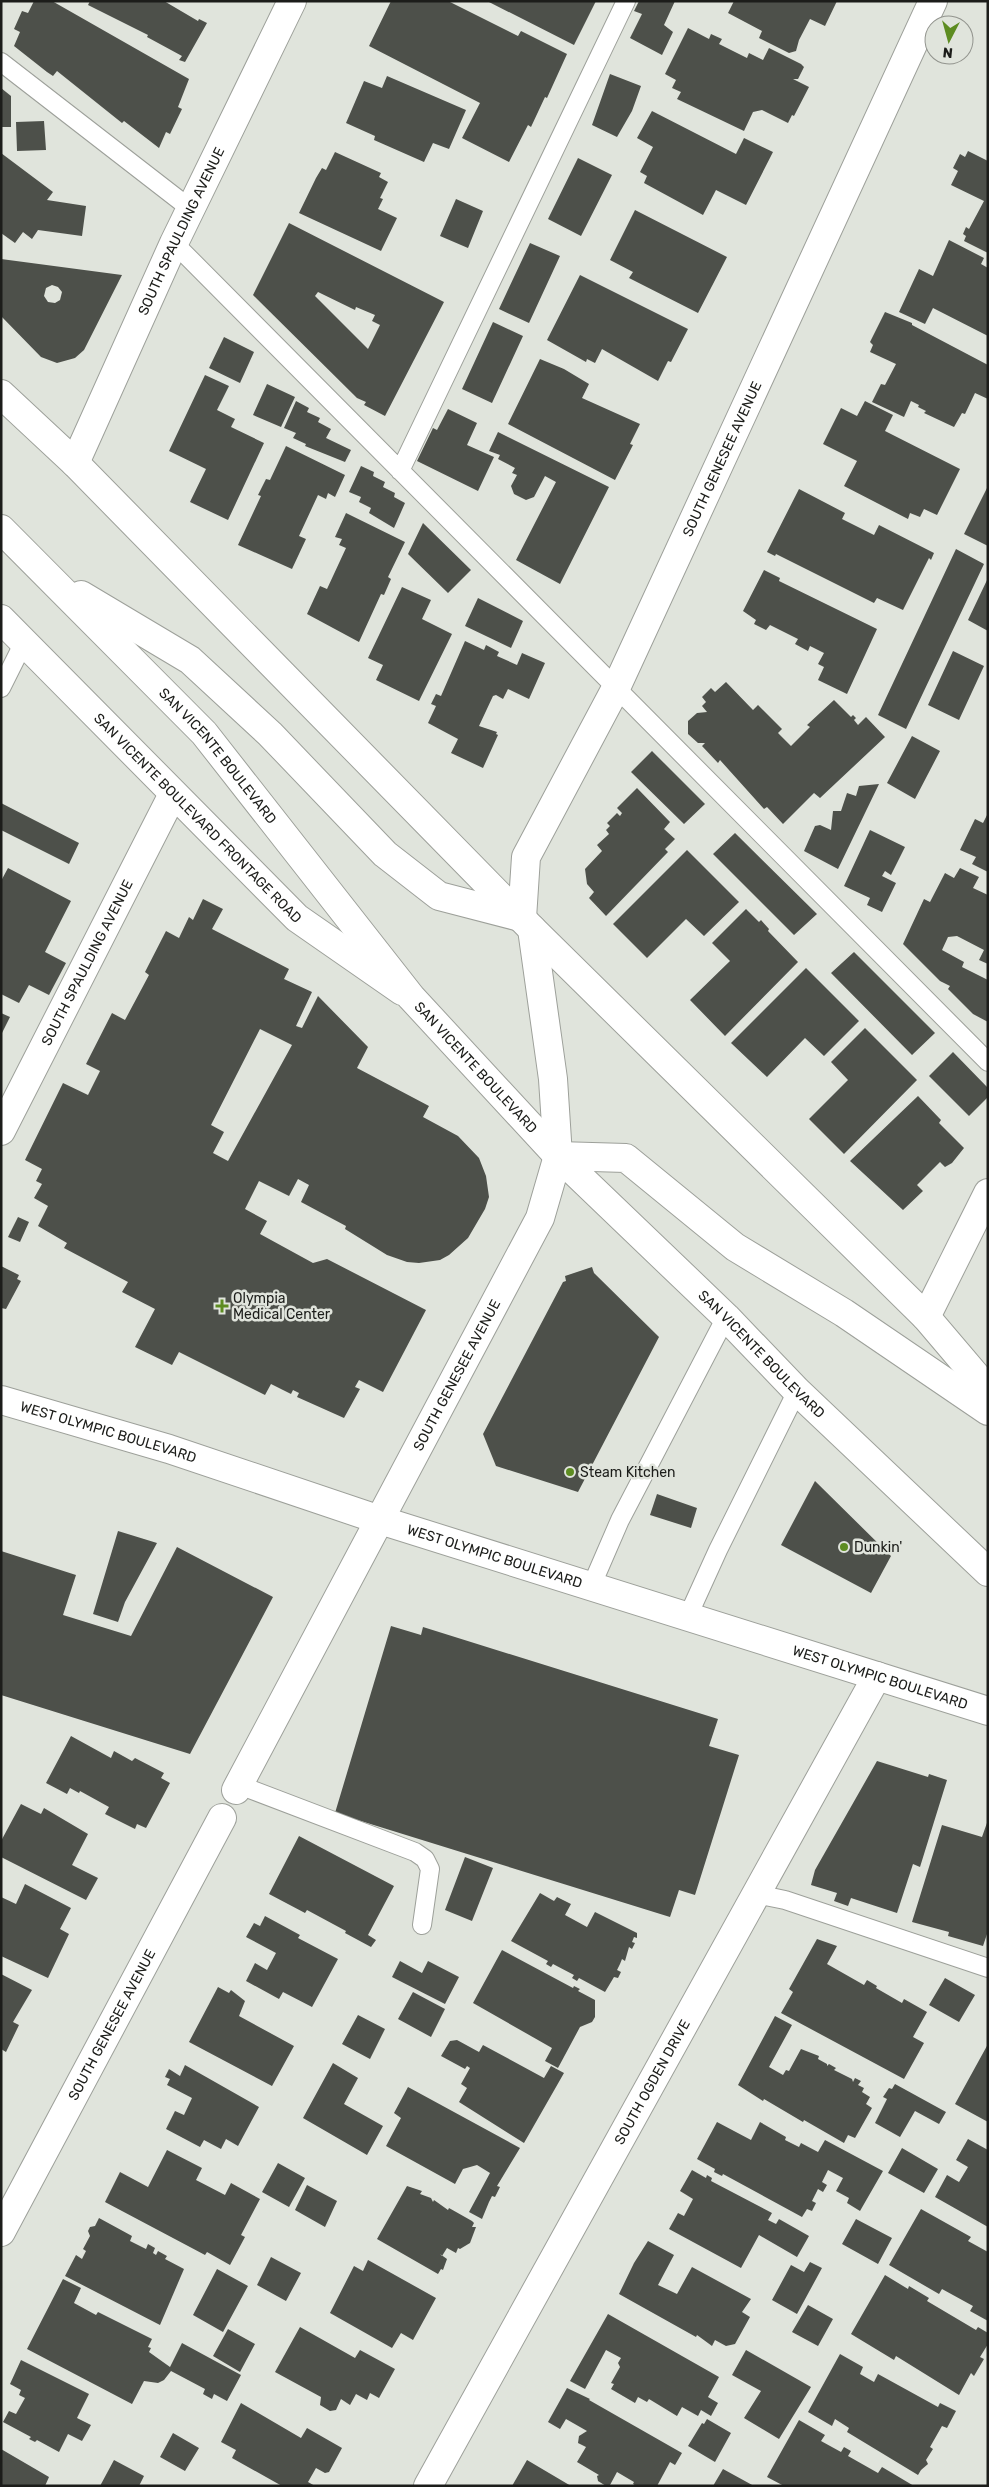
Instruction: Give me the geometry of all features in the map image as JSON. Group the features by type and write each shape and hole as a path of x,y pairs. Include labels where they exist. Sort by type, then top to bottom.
{"main road":[{"name":"SOUTH SPAULDING AVENUE","path":"75,463 174,243 192,210 292,1"},
{"name":"SOUTH GENESEE AVENUE","path":"237,1787 540,1218 558,1156 550,1052 527,923 526,858 616,688 934,1"},
{"path":"1,394 75,463 527,923 926,1317 988,1390"},
{"name":"SAN VICENTE BOULEVARD","path":"1,529 204,733 411,997 558,1156 726,1316 797,1391 988,1572"},
{"path":"47,575 190,660 270,734 386,854 439,896 527,923"},
{"name":"SAN VICENTE BOULEVARD FRONTAGE ROAD","path":"1,619 297,918 411,997"},
{"name":"SOUTH SPAULDING AVENUE","path":"1,1131 173,794"},
{"path":"558,1156 626,1158 735,1247 844,1314 988,1411"},
{"path":"926,1317 988,1193"},
{"name":"WEST OLYMPIC BOULEVARD","path":"1,1400 169,1449 380,1520 988,1711"},
{"name":"SOUTH OGDEN DRIVE","path":"428,2486 877,1676"},
{"name":"SOUTH GENESEE AVENUE","path":"1,2232 222,1818"}],"lane":[{"path":"400,471 626,1"},
{"path":"1,62 192,210"},
{"path":"174,243 988,1062"},
{"path":"1,688 24,642"},
{"path":"591,1586 620,1520 726,1316"},
{"path":"688,1616 718,1550 797,1391"},
{"path":"237,1787 415,1852 425,1859 430,1869 422,1925"},
{"path":"756,1894 785,1900 988,1968"}],"building":[{"path":"34,1 52,1 189,79 178,107 182,109 170,134 166,132 159,148 124,121 122,123 57,71 53,76 14,46 20,32 14,29 22,11 28,13"},
{"path":"90,1 164,1 198,21 199,19 207,23 185,62 179,60 182,56 147,37 148,35 88,5"},
{"path":"391,1 448,1 518,36 521,31 567,54 547,98 545,97 531,127 528,125 509,162 462,138 480,103 369,46"},
{"path":"487,1 596,1 574,45"},
{"path":"639,1 675,1 664,25 673,32 662,55 630,38 642,14 634,11"},
{"path":"734,1 837,1 825,26 810,19 799,40 796,51 789,53 759,38 762,31 728,13"},
{"path":"688,28 709,39 711,34 722,39 719,44 747,58 749,53 763,60 769,48 801,64 804,67 798,79 793,79 809,87 794,116 792,115 788,123 762,110 753,112 744,131 677,99 681,92 672,88 676,80 665,74"},
{"path":"610,74 641,86 632,111 617,137 592,125"},
{"path":"387,76 466,110 449,149 433,143 424,162 374,140 375,136 346,123 364,81 382,88"},
{"path":"1,88 11,96 11,127 1,127"},
{"path":"652,111 736,154 744,138 773,152 746,205 716,190 703,215 644,183 647,176 640,172 653,147 637,138"},
{"path":"44,121 46,150 17,151 16,122"},
{"path":"968,151 988,161 988,253 964,241 966,236 963,234 966,227 969,229 984,201 951,185 958,171 953,168 960,154 965,157"},
{"path":"335,152 381,173 379,177 388,182 380,198 383,199 378,209 397,218 381,251 299,213 316,178 322,168 326,170"},
{"path":"1,153 53,192 47,200 86,206 82,236 38,230 32,239 23,232 15,243 1,233"},
{"path":"578,158 612,175 581,236 548,219"},
{"path":"456,199 483,211 468,248 440,236"},
{"path":"635,210 727,257 698,313 629,278 633,272 610,260"},
{"path":"289,223 444,302 385,416 364,405 366,402 357,398 253,295","holes":["318,292 355,310 356,307 375,315 372,321 380,325 368,349 315,296"]},
{"path":"949,240 984,258 981,264 988,268 988,336 933,308 925,324 899,312 919,269 933,276"},
{"path":"530,243 560,256 529,323 499,309"},
{"path":"1,259 122,275 84,350 75,358 57,363 41,357 1,316","holes":["52,285 58,287 62,292 60,300 55,303 48,302 44,296 46,288"]},
{"path":"580,275 688,329 671,362 668,361 658,381 602,349 595,363 587,359 586,362 547,340"},
{"path":"885,312 912,323 912,325 988,365 988,399 975,393 965,414 962,413 954,427 924,413 926,411 911,401 904,417 872,402 881,384 885,385 896,364 870,352 873,345 870,342"},
{"path":"493,322 523,336 492,403 462,389"},
{"path":"224,337 254,352 240,383 209,368"},
{"path":"540,359 564,369 589,384 582,398 640,424 630,444 633,445 615,480 508,424"},
{"path":"205,375 229,386 217,410 235,419 231,427 264,443 228,520 190,502 206,469 169,451"},
{"path":"267,384 295,397 281,427 253,415"},
{"path":"296,401 309,408 307,412 320,418 318,422 331,429 326,438 351,450 345,462 305,446 306,444 293,438 296,433 284,428"},
{"path":"865,401 893,415 885,431 960,469 937,515 924,509 920,517 910,513 908,519 844,486 857,461 823,444 841,408 857,416"},
{"path":"448,409 477,423 467,445 494,457 478,491 417,461 433,428 437,430"},
{"path":"498,432 609,487 560,584 516,560 556,482 545,476 534,497 526,500 514,494 511,486 517,475 512,473 515,468 498,459 500,455 489,451"},
{"path":"286,446 345,475 335,497 328,493 326,499 318,495 299,536 306,539 292,569 238,545 261,496 258,495 266,479 270,480"},
{"path":"361,466 374,472 373,476 385,482 383,487 395,493 394,497 405,503 394,528 369,513 371,508 359,502 361,497 349,492"},
{"path":"988,486 988,546 964,534"},
{"path":"799,489 845,513 842,519 874,535 879,525 934,553 931,560 929,558 903,610 877,598 874,603 776,554 775,556 767,552"},
{"path":"346,513 405,542 388,577 391,579 384,595 381,594 359,642 307,614 320,586 327,589 346,548 339,545 342,539 335,537"},
{"path":"423,523 471,570 448,593 408,554"},
{"path":"956,549 984,564 906,729 878,715"},
{"path":"764,570 780,578 779,581 877,629 847,694 818,680 824,667 818,664 824,653 810,646 808,651 795,644 798,639 770,625 766,630 754,624 756,620 743,611"},
{"path":"988,578 988,631 968,620"},
{"path":"402,587 431,600 422,619 452,634 419,701 376,680 383,665 368,658"},
{"path":"478,598 523,621 511,648 465,626"},
{"path":"465,641 484,650 486,645 499,652 497,656 517,665 522,653 545,663 529,699 508,689 503,699 496,695 493,696 479,726 497,732 496,734 498,735 483,768 451,753 458,739 428,723 436,706 431,704 436,694 441,696"},
{"path":"953,651 984,666 959,720 928,705"},
{"path":"726,682 753,710 758,705 782,729 778,733 791,746 810,727 807,725 834,700 851,717 853,715 856,718 854,720 858,725 866,717 885,737 820,798 814,793 783,824 767,807 764,809 720,760 718,763 702,746 705,743 698,743 688,734 688,721 697,713 707,712 702,706 706,702 702,697 711,688 715,692"},
{"path":"912,736 940,751 915,799 887,783"},
{"path":"652,751 705,804 684,824 631,772"},
{"path":"879,784 838,869 804,851 815,826 820,825 831,830 833,811 841,811 847,793 856,796 859,786"},
{"path":"637,788 670,822 664,829 675,839 665,849 668,852 606,916 589,898 594,892 587,884 585,869 602,851 597,845 609,834 606,830 610,826 607,823 617,813 620,816 622,813 617,808"},
{"path":"1,803 79,843 69,864 1,830"},
{"path":"988,813 988,872 972,864 976,857 960,850 975,819 983,823"},
{"path":"870,830 905,847 891,875 885,871 882,876 896,883 882,912 867,905 870,898 844,886"},
{"path":"735,833 817,914 794,935 713,854"},
{"path":"687,850 739,902 704,936 686,919 647,958 613,924"},
{"path":"8,868 71,901 45,952 66,963 49,995 29,985 19,1003 1,994 1,881"},
{"path":"960,868 979,877 973,888 988,895 988,964 979,960 984,950 957,936 948,937 942,950 964,962 962,967 988,980 988,1022 973,1014 948,989 950,986 940,981 903,944 924,899 930,902 945,873 954,878"},
{"path":"203,899 223,909 212,929 289,969 284,979 312,992 296,1026 302,1028 318,996 368,1047 357,1068 429,1106 423,1117 458,1136 479,1158 486,1176 489,1197 485,1209 468,1238 449,1255 440,1260 419,1263 407,1262 387,1255 345,1229 346,1226 301,1202 309,1185 298,1179 289,1196 259,1181 245,1209 267,1221 260,1234 313,1263 327,1259 426,1310 383,1392 359,1380 355,1387 360,1389 344,1418 297,1397 299,1393 293,1390 291,1394 271,1384 265,1395 179,1352 172,1365 135,1347 155,1309 122,1292 128,1282 64,1248 67,1243 38,1226 48,1206 34,1198 42,1184 36,1181 42,1169 25,1160 63,1083 88,1095 100,1071 86,1064 112,1013 125,1020 149,975 145,972 166,931 179,938 189,917 193,920","holes":["260,1029 292,1045 228,1161 213,1153 224,1132 211,1125"]},
{"path":"746,909 759,922 761,920 769,929 768,931 798,962 725,1036 690,1000 730,961 712,943"},
{"path":"854,952 935,1033 912,1055 831,973"},
{"path":"806,968 859,1021 824,1056 805,1038 767,1077 731,1043"},
{"path":"1,1013 10,1017 1,1035"},
{"path":"865,1028 917,1080 844,1154 809,1119 848,1080 831,1062"},
{"path":"953,1052 988,1088 988,1097 969,1116 929,1076"},
{"path":"918,1096 941,1120 939,1123 964,1148 952,1163 945,1167 940,1162 917,1185 923,1191 903,1210 850,1161"},
{"path":"18,1217 29,1222 20,1242 8,1237"},
{"path":"1,1266 19,1275 17,1279 21,1281 6,1309 1,1308"},
{"path":"592,1267 594,1273 659,1337 578,1492 496,1466 483,1434 563,1282 566,1281 565,1276"},
{"path":"815,1481 891,1556 871,1593 781,1545"},
{"path":"657,1494 697,1508 691,1528 650,1515"},
{"path":"118,1531 157,1543 125,1602 118,1622 93,1614"},
{"path":"177,1547 273,1597 190,1754 1,1695 1,1551 76,1575 63,1615 131,1636"},
{"path":"391,1626 421,1635 423,1627 718,1719 709,1746 739,1755 695,1895 679,1890 670,1917 335,1813"},
{"path":"71,1736 111,1758 114,1751 132,1761 135,1758 164,1773 161,1778 170,1783 146,1828 137,1824 135,1829 105,1814 109,1807 80,1791 79,1793 70,1788 67,1794 46,1783"},
{"path":"877,1761 928,1777 929,1774 947,1780 920,1867 913,1864 897,1913 851,1898 848,1906 834,1901 837,1893 811,1885 815,1870"},
{"path":"21,1804 41,1814 44,1808 88,1834 72,1865 98,1878 86,1900 1,1857 1,1841"},
{"path":"988,1820 988,1931 983,1946 948,1936 949,1932 912,1922 942,1825 982,1837"},
{"path":"299,1836 394,1886 368,1935 376,1940 371,1947 307,1910 305,1913 269,1894"},
{"path":"465,1857 493,1868 472,1921 445,1910"},
{"path":"25,1884 71,1908 60,1929 69,1934 48,1978 1,1956 1,1897 16,1904"},
{"path":"540,1893 554,1901 557,1897 571,1904 565,1915 587,1927 595,1912 637,1933 637,1938 634,1937 632,1942 635,1943 632,1949 629,1947 625,1961 622,1959 617,1970 621,1972 618,1978 614,1977 605,1992 579,1978 577,1981 572,1978 574,1975 553,1964 551,1967 546,1964 548,1961 511,1941"},
{"path":"265,1916 300,1935 298,1938 338,1959 312,2007 283,1992 279,1999 246,1981 255,1963 267,1970 276,1953 246,1937 254,1923 260,1926"},
{"path":"817,1939 837,1946 827,1964 864,1985 867,1980 877,1986 876,1988 902,2003 904,1999 927,2012 913,2037 924,2043 904,2079 781,2013 793,1992 789,1989"},
{"path":"502,1950 573,1988 574,1986 580,1989 578,1991 595,2000 595,2017 592,2022 580,2027 558,2068 545,2061 552,2048 473,2003"},
{"path":"400,1961 422,1973 428,1961 459,1977 445,2004 392,1977"},
{"path":"1,1974 32,1990 13,2022 19,2025 6,2052 1,2049"},
{"path":"945,1978 975,1995 959,2022 929,2005"},
{"path":"218,1987 229,1993 231,1990 245,2001 239,2016 294,2046 272,2086 189,2042"},
{"path":"413,1992 445,2009 431,2037 398,2019"},
{"path":"358,2015 385,2029 370,2059 342,2044"},
{"path":"775,2016 792,2025 769,2067 783,2075 786,2070 789,2071 801,2049 819,2056 818,2059 827,2064 827,2066 829,2064 836,2068 834,2070 852,2079 853,2082 855,2078 861,2081 858,2085 864,2088 862,2092 870,2097 866,2104 872,2108 855,2138 848,2135 844,2143 764,2099 763,2101 738,2085"},
{"path":"457,2040 479,2052 483,2045 544,2078 551,2066 564,2073 524,2143 459,2102 467,2088 461,2084 470,2068 467,2066 465,2069 441,2056 450,2041"},
{"path":"988,2044 988,2122 955,2104"},
{"path":"333,2063 358,2078 344,2104 383,2126 367,2155 303,2118"},
{"path":"185,2065 259,2107 238,2146 226,2139 221,2149 204,2140 200,2147 166,2129 175,2111 184,2115 192,2098 167,2085 170,2079 165,2077 169,2069 180,2076"},
{"path":"895,2084 946,2112 939,2124 915,2111 900,2137 875,2123 887,2099 883,2097 889,2088 892,2089"},
{"path":"408,2087 520,2148 497,2186 500,2187 495,2197 492,2196 482,2219 469,2212 490,2173 477,2165 463,2169 455,2184 386,2146 401,2118 394,2113"},
{"path":"717,2122 751,2140 760,2122 786,2137 785,2140 799,2147 801,2143 818,2152 825,2140 883,2171 860,2211 847,2203 849,2198 836,2191 843,2178 828,2170 822,2182 827,2185 823,2192 818,2189 812,2201 816,2203 812,2211 807,2209 802,2217 723,2174 722,2176 714,2172 715,2169 697,2159"},
{"path":"968,2139 988,2150 988,2227 935,2197 947,2175 959,2182 968,2167 956,2160"},
{"path":"902,2148 938,2169 924,2193 888,2173"},
{"path":"167,2150 202,2168 196,2180 225,2195 231,2183 260,2199 241,2235 245,2237 230,2265 207,2252 205,2255 105,2202 120,2172 148,2187"},
{"path":"278,2163 305,2178 289,2207 262,2192"},
{"path":"692,2170 706,2178 707,2175 712,2178 711,2181 772,2213 768,2220 776,2224 779,2219 809,2236 797,2257 759,2235 741,2268 669,2229 678,2213 684,2216 693,2199 680,2191"},
{"path":"307,2185 337,2201 325,2227 295,2210"},
{"path":"407,2186 422,2191 420,2194 431,2198 433,2202 434,2200 448,2210 449,2208 472,2221 474,2223 472,2227 476,2227 470,2243 460,2249 458,2248 456,2253 447,2248 442,2256 447,2259 443,2270 441,2269 438,2274 377,2239"},
{"path":"921,2209 971,2237 968,2241 988,2252 988,2321 970,2311 973,2306 942,2289 939,2294 889,2265"},
{"path":"99,2218 132,2236 130,2241 146,2249 148,2244 155,2248 153,2253 156,2255 158,2251 167,2256 165,2259 184,2269 160,2325 65,2276 76,2255 82,2259 86,2251 83,2249 90,2236 88,2231 90,2227 95,2226"},
{"path":"856,2219 892,2238 878,2264 842,2244"},
{"path":"648,2241 674,2255 658,2285 677,2294 692,2267 751,2299 742,2312 750,2317 735,2344 726,2346 715,2340 712,2346 697,2335 696,2337 619,2294 634,2263"},
{"path":"271,2257 301,2273 286,2301 257,2285"},
{"path":"368,2260 436,2298 413,2340 401,2333 392,2348 330,2313 354,2266 363,2271"},
{"path":"810,2262 822,2268 797,2314 772,2300 791,2265 804,2272"},
{"path":"217,2269 248,2286 223,2332 193,2315"},
{"path":"885,2275 908,2289 909,2286 929,2298 927,2301 976,2330 978,2327 988,2333 988,2344 980,2357 984,2359 974,2376 971,2373 959,2395 896,2356 894,2360 851,2334"},
{"path":"63,2279 81,2288 74,2303 96,2315 98,2312 152,2339 148,2347 151,2348 149,2352 170,2367 182,2343 241,2375 227,2401 214,2394 212,2399 203,2394 205,2389 171,2371 164,2380 158,2383 144,2381 132,2404 27,2349"},
{"path":"808,2305 833,2319 818,2346 792,2332"},
{"path":"608,2314 719,2377 708,2397 718,2403 711,2416 701,2410 698,2416 682,2407 677,2416 649,2399 647,2402 638,2397 635,2403 611,2389 614,2384 611,2383 620,2367 618,2363 621,2358 606,2350 585,2389 570,2381"},
{"path":"300,2327 355,2358 360,2350 395,2369 379,2398 370,2393 367,2400 356,2394 350,2405 341,2399 336,2410 330,2411 320,2405 321,2397 275,2372"},
{"path":"228,2329 255,2344 240,2372 213,2356"},
{"path":"746,2350 811,2387 779,2439 744,2418 761,2391 732,2375"},
{"path":"840,2354 863,2367 860,2374 874,2382 878,2374 938,2407 940,2403 956,2411 947,2428 942,2426 930,2447 933,2449 926,2460 928,2464 918,2475 847,2432 849,2428 835,2419 832,2426 808,2412"},
{"path":"21,2360 89,2394 77,2418 91,2425 82,2441 68,2434 59,2452 37,2440 35,2442 29,2439 31,2437 3,2422 9,2411 16,2414 25,2398 19,2395 21,2390 10,2384"},
{"path":"567,2388 590,2399 682,2453 675,2465 670,2462 657,2486 636,2486 633,2484 634,2482 617,2472 610,2485 606,2486 598,2481 597,2476 599,2475 577,2462 586,2447 578,2443 579,2436 587,2431 566,2419 560,2429 548,2422"},
{"path":"241,2403 301,2438 307,2428 342,2448 329,2472 325,2473 316,2468 308,2482 315,2486 282,2486 232,2458 236,2450 221,2442"},
{"path":"707,2419 731,2433 715,2462 688,2446 702,2423 704,2424"},
{"path":"799,2420 825,2435 821,2441 841,2452 844,2447 851,2451 848,2456 878,2473 882,2467 914,2486 784,2486 767,2477"},
{"path":"173,2433 199,2448 185,2471 160,2457"},
{"path":"1,2449 49,2477 45,2486 1,2486"},
{"path":"114,2460 144,2476 139,2486 100,2486"},
{"path":"527,2460 571,2486 512,2486"},
{"path":"723,2469 754,2486 713,2486"}],"place":[{"name":"Olympia Medical Center","path":"222,1306"},
{"name":"Steam Kitchen","path":"570,1472"},
{"name":"Dunkin'","path":"844,1547"}]}
